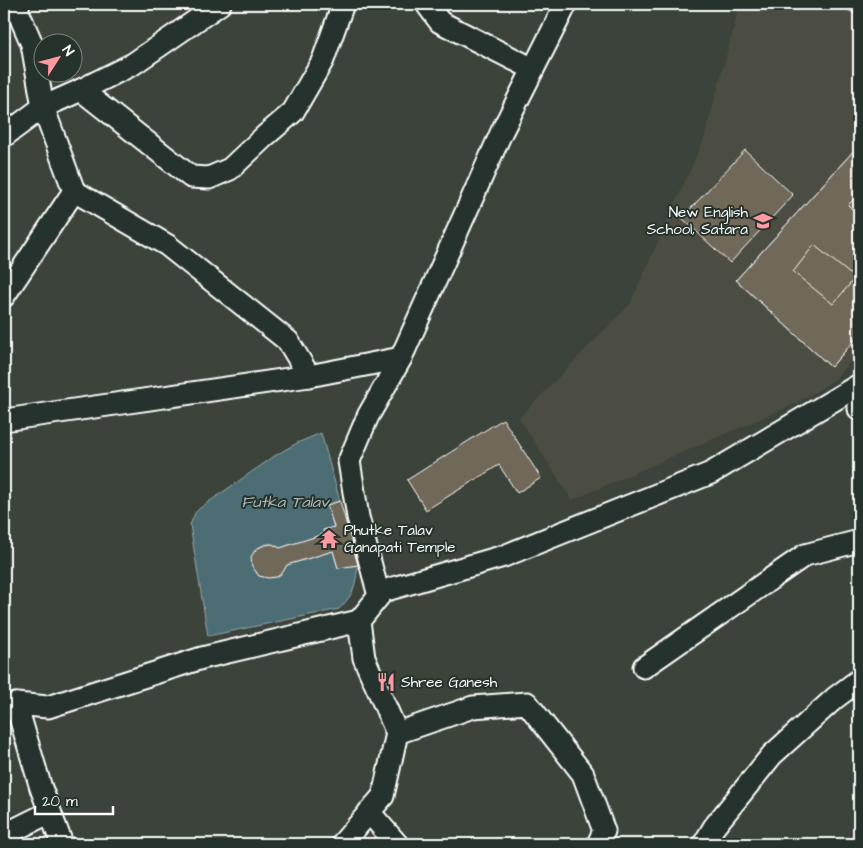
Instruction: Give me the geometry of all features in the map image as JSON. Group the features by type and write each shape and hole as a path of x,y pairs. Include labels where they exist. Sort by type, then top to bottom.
{"street":[{"path":"4,136 43,107 132,64 220,4"},
{"path":"81,90 191,177 209,178 230,169 292,112 323,60 343,4"},
{"path":"427,4 440,22 533,69"},
{"path":"379,596 358,517 349,461 368,416 401,358 502,131 566,4"},
{"path":"13,7 32,44 43,107 74,191 167,245 288,341 309,376"},
{"path":"4,296 74,191"},
{"path":"4,420 309,376 401,358"},
{"path":"62,844 10,707 48,707 202,658 359,621 382,591 504,556 710,473 859,386"},
{"path":"859,402 859,409"},
{"path":"644,667 805,555 859,541"},
{"path":"342,844 383,796 397,733 364,658 359,621"},
{"path":"704,844 714,827 772,756 835,698 859,680"},
{"path":"397,733 473,707 527,703 583,774 604,831 598,844"},
{"path":"4,835 50,812"},
{"path":"369,812 397,844"}],"shaded area":[{"name":"New English School, Satara","path":"740,4 859,4 859,352 834,380 799,402 572,500 519,418 630,304 704,139"}],"water":[{"name":"Futka Talav","path":"321,433 340,501 327,505 334,527 323,530 324,534 280,548 272,544 263,545 254,553 252,565 259,576 272,577 281,573 287,565 333,551 338,568 358,565 355,584 351,594 339,609 208,636 190,525 195,513 276,455 297,443"}],"building":[{"path":"837,4 859,4 859,16"},
{"path":"859,145 859,194 848,205 859,216 859,335 831,367 736,280","holes":["814,245 855,278 833,304 793,272"]},
{"path":"859,145 859,335 831,367 736,280"},
{"path":"745,150 793,195 730,263 682,218"},
{"path":"859,194 859,216 848,205"},
{"path":"814,245 855,278 833,304 793,272"},
{"path":"503,419 541,478 517,493 499,465 426,510 407,480"},
{"name":"Phutke Talav Ganapati Temple","path":"340,501 358,565 338,568 333,551 287,565 277,577 259,576 252,566 251,557 256,549 272,544 280,548 324,534 323,530 334,527 327,505"}],"place":[{"name":"New English School, Satara","path":"763,221"},
{"name":"Phutke Talav Ganapati Temple","path":"329,539"},
{"name":"Shree Ganesh","path":"386,682"}]}
